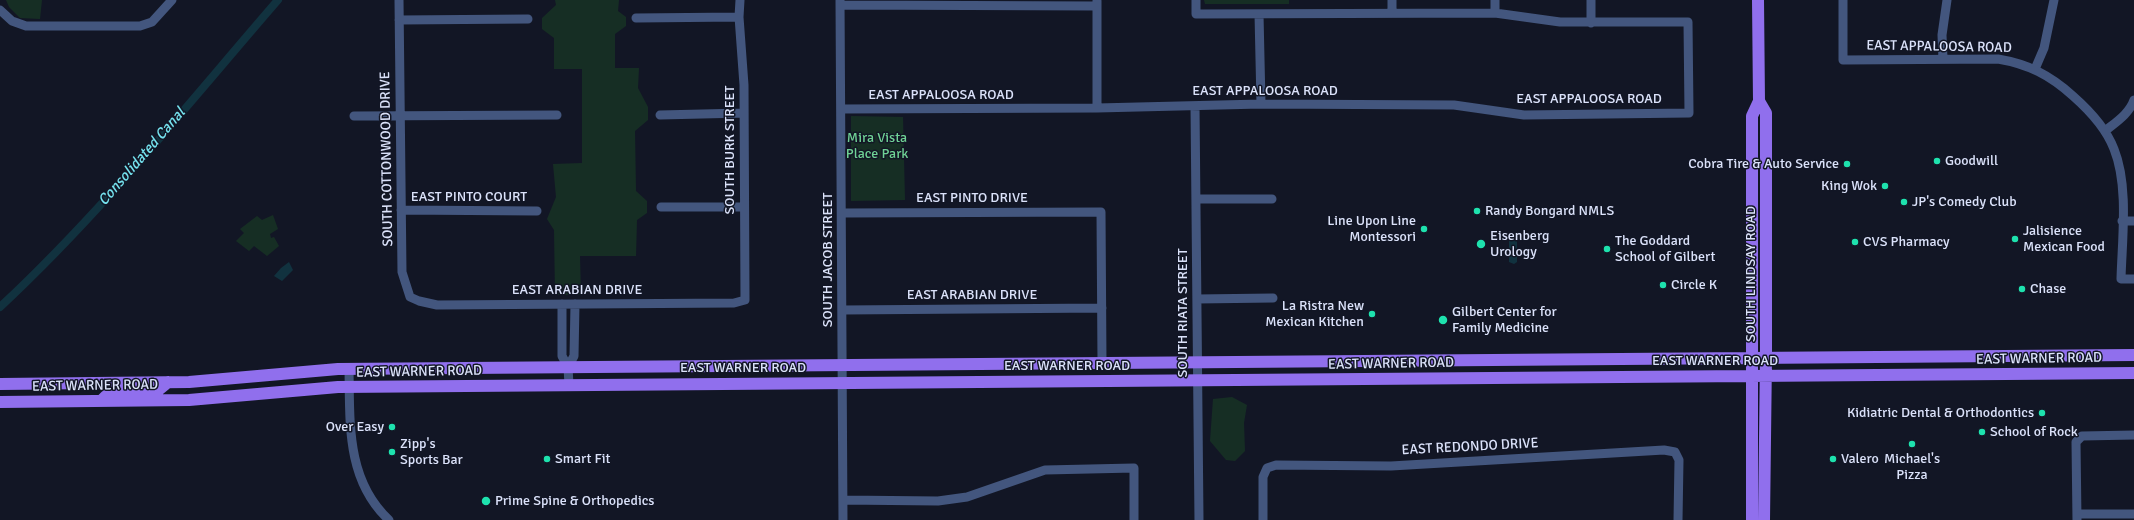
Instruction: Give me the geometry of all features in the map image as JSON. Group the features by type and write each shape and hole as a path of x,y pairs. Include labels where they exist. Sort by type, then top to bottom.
{"main road":[{"name":"SOUTH LINDSAY ROAD","path":"1752,520 1752,116 1759,101 1758,0"},
{"name":"SOUTH LINDSAY ROAD","path":"1759,101 1766,113 1766,376 1764,520"},
{"path":"1752,141 1759,157 1759,180 1765,188"},
{"name":"EAST WARNER ROAD","path":"0,384 189,382 300,371 349,369 2134,355"},
{"path":"2003,356 2003,375"},
{"path":"1517,360 1517,378"},
{"name":"EAST WARNER ROAD","path":"0,402 189,400 349,387 2134,373"},
{"path":"102,400 110,392 157,391 168,382"},
{"path":"189,382 189,400"}],"street":[{"path":"0,10 12,21 35,27 140,26 152,22 172,0"},
{"name":"SOUTH COTTONWOOD DRIVE","path":"399,0 402,272 410,297"},
{"name":"SOUTH BURK STREET","path":"740,0 739,17 744,85 745,300"},
{"path":"1196,0 1196,14 1392,12 1494,13 1560,22 1591,23 1591,0"},
{"path":"1392,0 1392,12"},
{"path":"1494,13 1495,0"},
{"name":"EAST APPALOOSA ROAD","path":"1843,0 1843,60 1998,59 2020,63 2035,69 2069,92 2090,112 2105,131 2114,149 2120,170 2122,221 2121,279 2134,279"},
{"path":"1943,59 1942,35 1947,0"},
{"path":"2035,69 2044,48 2054,0"},
{"path":"840,3 1096,3 1097,108"},
{"name":"SOUTH JACOB STREET","path":"840,3 843,310 843,520"},
{"path":"1259,14 1261,104"},
{"path":"636,18 739,17"},
{"path":"400,20 528,19"},
{"name":"EAST APPALOOSA ROAD","path":"841,109 1097,108 1261,104 1454,105 1524,115 1689,113 1688,22 1591,23"},
{"path":"2105,131 2119,120 2131,107 2134,100"},
{"name":"SOUTH RIATA STREET","path":"1195,106 1198,520"},
{"path":"660,115 744,113"},
{"path":"354,116 557,115"},
{"path":"1196,199 1272,199"},
{"path":"661,207 744,207"},
{"name":"EAST PINTO COURT","path":"401,210 537,211"},
{"name":"EAST PINTO DRIVE","path":"842,213 1101,212 1102,308"},
{"path":"2122,221 2134,221"},
{"name":"EAST ARABIAN DRIVE","path":"410,297 419,301 437,305 734,303 745,300"},
{"path":"1197,299 1273,298"},
{"path":"562,304 562,356 568,367 569,385"},
{"path":"568,367 574,356 575,304"},
{"path":"1102,308 1102,363"},
{"name":"EAST ARABIAN DRIVE","path":"843,310 1102,308"},
{"path":"349,369 350,437 356,466 364,487 373,502 389,520"},
{"path":"2134,435 2082,436 2076,442 2077,517 2134,514"},
{"name":"EAST REDONDO DRIVE","path":"1263,520 1263,477 1267,468 1276,466 1390,466 1664,450 1675,452 1679,460 1678,520"},
{"path":"843,500 938,501 967,497 1045,470 1134,468 1134,520"}],"green space":[{"path":"6,0 42,0 40,19 20,18 9,7"},
{"path":"555,0 619,0 618,11 626,17 626,26 615,34 615,68 639,68 638,88 648,107 648,120 635,131 636,191 647,201 647,213 637,220 636,256 580,256 581,295 555,295 554,230 547,219 556,197 553,164 582,163 582,69 554,69 554,38 542,29 542,18 556,5"},
{"path":"1204,0 1289,0 1289,4 1205,4"},
{"name":"Mira Vista Place Park","path":"851,116 903,117 905,200 851,201"},
{"path":"273,215 278,229 270,234 271,238 274,237 279,246 267,256 254,246 249,251 236,241 244,233 240,229 257,216 262,220"},
{"path":"1232,397 1247,405 1244,423 1245,451 1235,461 1226,460 1210,441 1213,399"}],"water":[{"path":"1513,239 1517,241 1517,262 1514,264 1509,262 1509,241"},
{"path":"289,262 293,270 282,281 274,276 281,268"}],"waterway":[{"name":"Consolidated Canal","path":"0,307 109,196 278,0"}],"place":[{"name":"Goodwill","path":"1937,161"},
{"name":"Cobra Tire & Auto Service","path":"1847,164"},
{"name":"King Wok","path":"1885,186"},
{"name":"JP's Comedy Club","path":"1904,202"},
{"name":"Randy Bongard NMLS","path":"1477,211"},
{"name":"Line Upon Line Montessori","path":"1424,229"},
{"name":"Jalisience Mexican Food","path":"2015,239"},
{"name":"CVS Pharmacy","path":"1855,242"},
{"name":"Eisenberg Urology","path":"1481,244"},
{"name":"The Goddard School of Gilbert","path":"1607,249"},
{"name":"Circle K","path":"1663,285"},
{"name":"Chase","path":"2022,289"},
{"name":"La Ristra New Mexican Kitchen","path":"1372,314"},
{"name":"Gilbert Center for Family Medicine","path":"1443,320"},
{"name":"Kidiatric Dental & Orthodontics","path":"2042,413"},
{"name":"Over Easy","path":"392,427"},
{"name":"School of Rock","path":"1982,432"},
{"name":"Michael's Pizza","path":"1912,444"},
{"name":"Zipp's Sports Bar","path":"392,452"},
{"name":"Smart Fit","path":"547,459"},
{"name":"Valero","path":"1833,459"},
{"name":"Prime Spine & Orthopedics","path":"486,501"}]}
